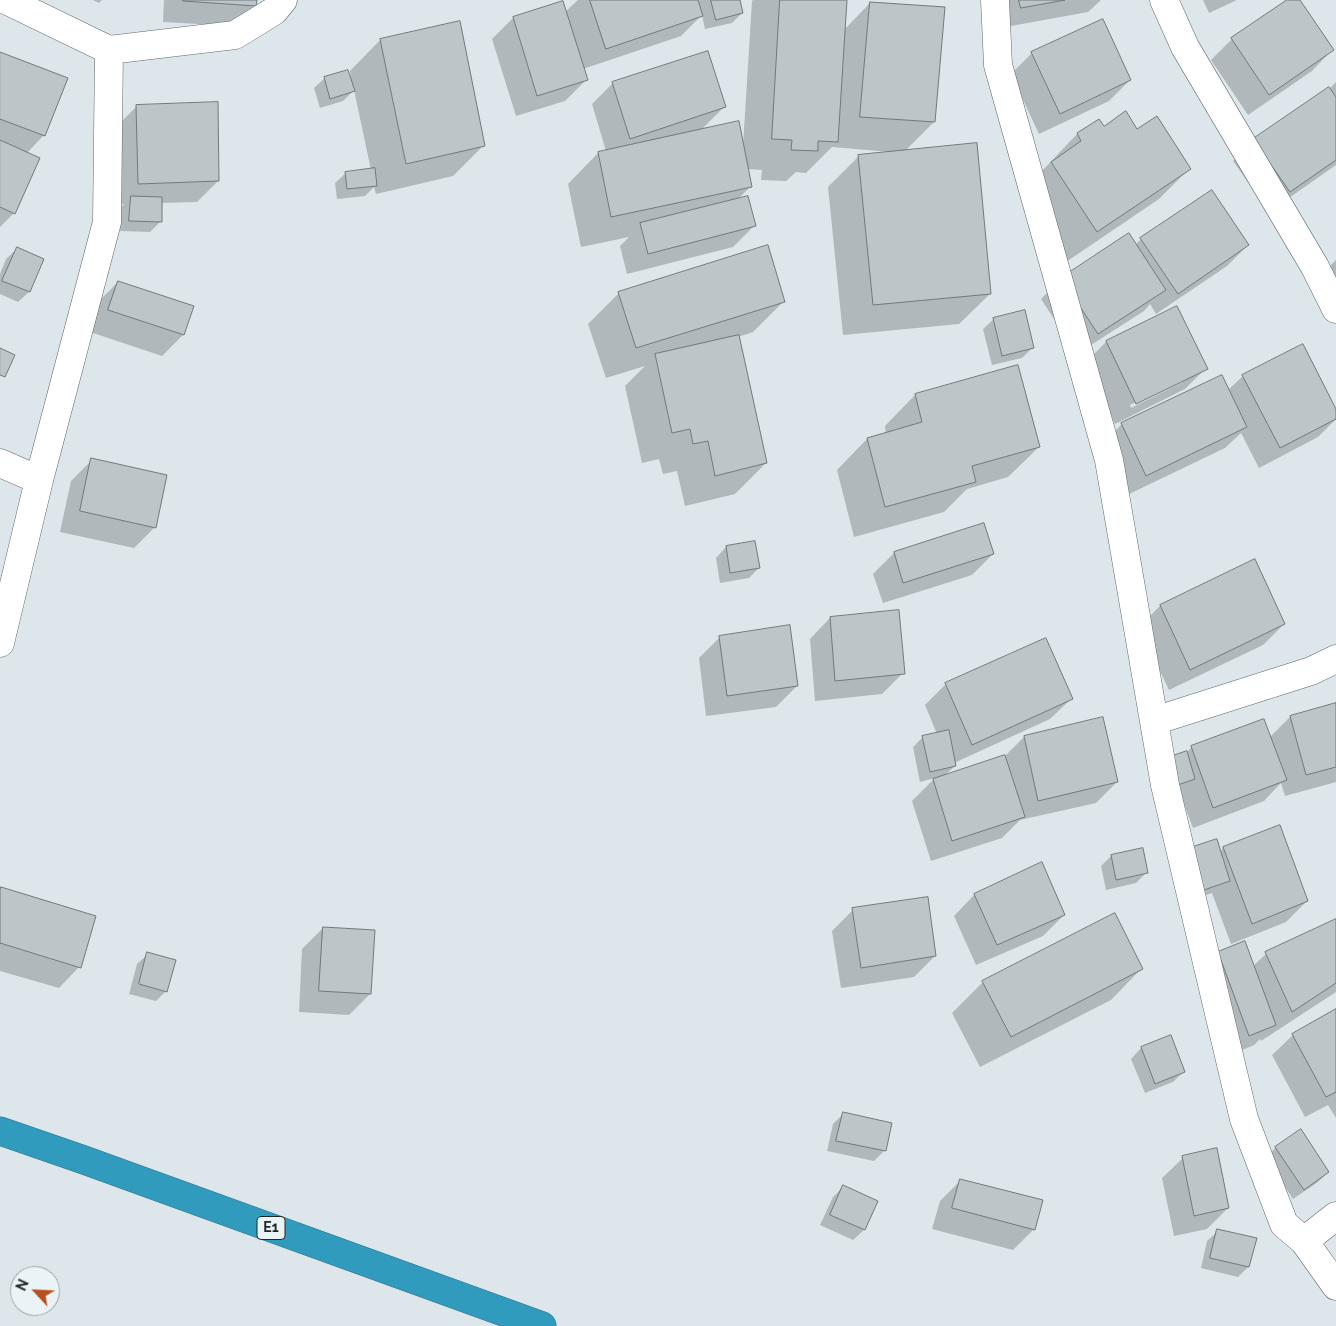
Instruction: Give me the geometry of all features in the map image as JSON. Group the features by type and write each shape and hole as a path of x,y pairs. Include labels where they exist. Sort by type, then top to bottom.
{"highway":[{"name":"E1","path":"0,1131 542,1326"}],"street":[{"path":"6,0 109,50 235,35 274,11 283,0"},
{"path":"995,0 998,66 1109,460 1165,785 1244,1119 1284,1224 1304,1241 1336,1286"},
{"path":"1164,0 1185,47 1316,267 1336,309"},
{"path":"0,643 39,480 107,222 109,50"},
{"path":"0,463 39,480"},
{"path":"1154,721 1311,671 1336,659"},
{"path":"1304,1241 1336,1216"}],"building":[{"path":"183,0 257,0 256,6"},
{"path":"590,0 698,0 703,16 606,49"},
{"path":"711,0 740,0 743,13 716,20"},
{"path":"780,0 847,0 838,142 818,141 818,151 791,150 792,140 772,139"},
{"path":"1019,0 1065,0 1021,8"},
{"path":"1287,0 1300,0 1334,50 1269,95 1231,38"},
{"path":"563,1 588,80 537,96 513,17"},
{"path":"870,2 945,7 935,122 860,117"},
{"path":"1103,19 1131,80 1060,114 1031,52"},
{"path":"460,21 485,146 406,164 380,39"},
{"path":"708,51 726,107 630,139 612,82"},
{"path":"0,52 68,78 45,136 0,119"},
{"path":"348,70 355,91 330,99 324,77"},
{"path":"1329,87 1336,97 1336,160 1290,192 1253,139"},
{"path":"218,102 219,181 138,184 136,105"},
{"path":"1126,111 1137,129 1157,116 1191,169 1097,232 1051,162 1081,141 1077,133 1099,119 1104,126"},
{"path":"739,121 752,187 611,217 598,152"},
{"path":"0,140 40,158 15,214 0,207"},
{"path":"977,143 991,294 873,305 858,155"},
{"path":"375,168 377,186 347,189 345,172"},
{"path":"1212,190 1249,245 1178,294 1140,238"},
{"path":"131,196 162,197 162,222 129,221"},
{"path":"748,196 756,226 648,254 640,223"},
{"path":"1129,233 1166,290 1098,334 1061,278"},
{"path":"768,245 785,302 636,348 618,292"},
{"path":"17,247 44,259 30,292 2,281"},
{"path":"118,281 194,306 184,335 108,310"},
{"path":"1177,306 1208,369 1136,404 1106,341"},
{"path":"1025,310 1034,348 1002,356 993,318"},
{"path":"739,335 767,463 715,476 708,441 693,444 690,429 672,433 655,354"},
{"path":"1303,344 1336,409 1336,419 1280,448 1242,375"},
{"path":"0,348 15,355 5,377 0,375"},
{"path":"1018,365 1040,447 972,466 976,482 885,507 867,438 922,422 915,394"},
{"path":"1222,375 1247,427 1146,476 1121,423"},
{"path":"91,458 167,475 156,528 80,511"},
{"path":"984,523 994,554 903,583 894,552"},
{"path":"755,541 760,568 730,573 726,546"},
{"path":"1255,559 1285,624 1190,670 1160,605"},
{"path":"899,610 905,674 835,681 830,617"},
{"path":"790,625 798,686 727,696 719,636"},
{"path":"1046,638 1073,699 972,745 945,683"},
{"path":"1336,703 1336,767 1306,775 1290,716"},
{"path":"1103,717 1118,782 1038,801 1024,736"},
{"path":"1264,719 1287,780 1213,808 1191,746"},
{"path":"949,730 956,766 930,772 922,736"},
{"path":"1187,751 1195,779 1175,786 1167,758"},
{"path":"1005,755 1025,817 952,841 933,779"},
{"path":"1280,825 1308,901 1252,924 1223,847"},
{"path":"1217,839 1230,881 1201,891 1187,849"},
{"path":"1143,848 1148,873 1116,880 1111,855"},
{"path":"1042,862 1065,915 997,945 974,894"},
{"path":"1,887 96,916 81,968 0,943"},
{"path":"928,897 936,956 861,968 852,908"},
{"path":"1115,913 1143,969 1011,1037 982,981"},
{"path":"1336,919 1336,983 1292,1012 1265,952"},
{"path":"323,927 375,930 371,994 319,991"},
{"path":"1245,941 1276,1025 1249,1036 1218,952"},
{"path":"147,952 176,960 167,992 139,984"},
{"path":"1336,1009 1336,1092 1326,1097 1292,1034"},
{"path":"1171,1035 1185,1072 1155,1084 1141,1047"},
{"path":"843,1112 892,1123 886,1151 836,1141"},
{"path":"1301,1129 1329,1172 1304,1190 1275,1147"},
{"path":"1217,1148 1229,1208 1194,1216 1182,1156"},
{"path":"960,1179 1043,1200 1035,1230 952,1208"},
{"path":"843,1185 878,1201 865,1230 830,1215"},
{"path":"1217,1229 1257,1238 1249,1267 1210,1258"}]}
